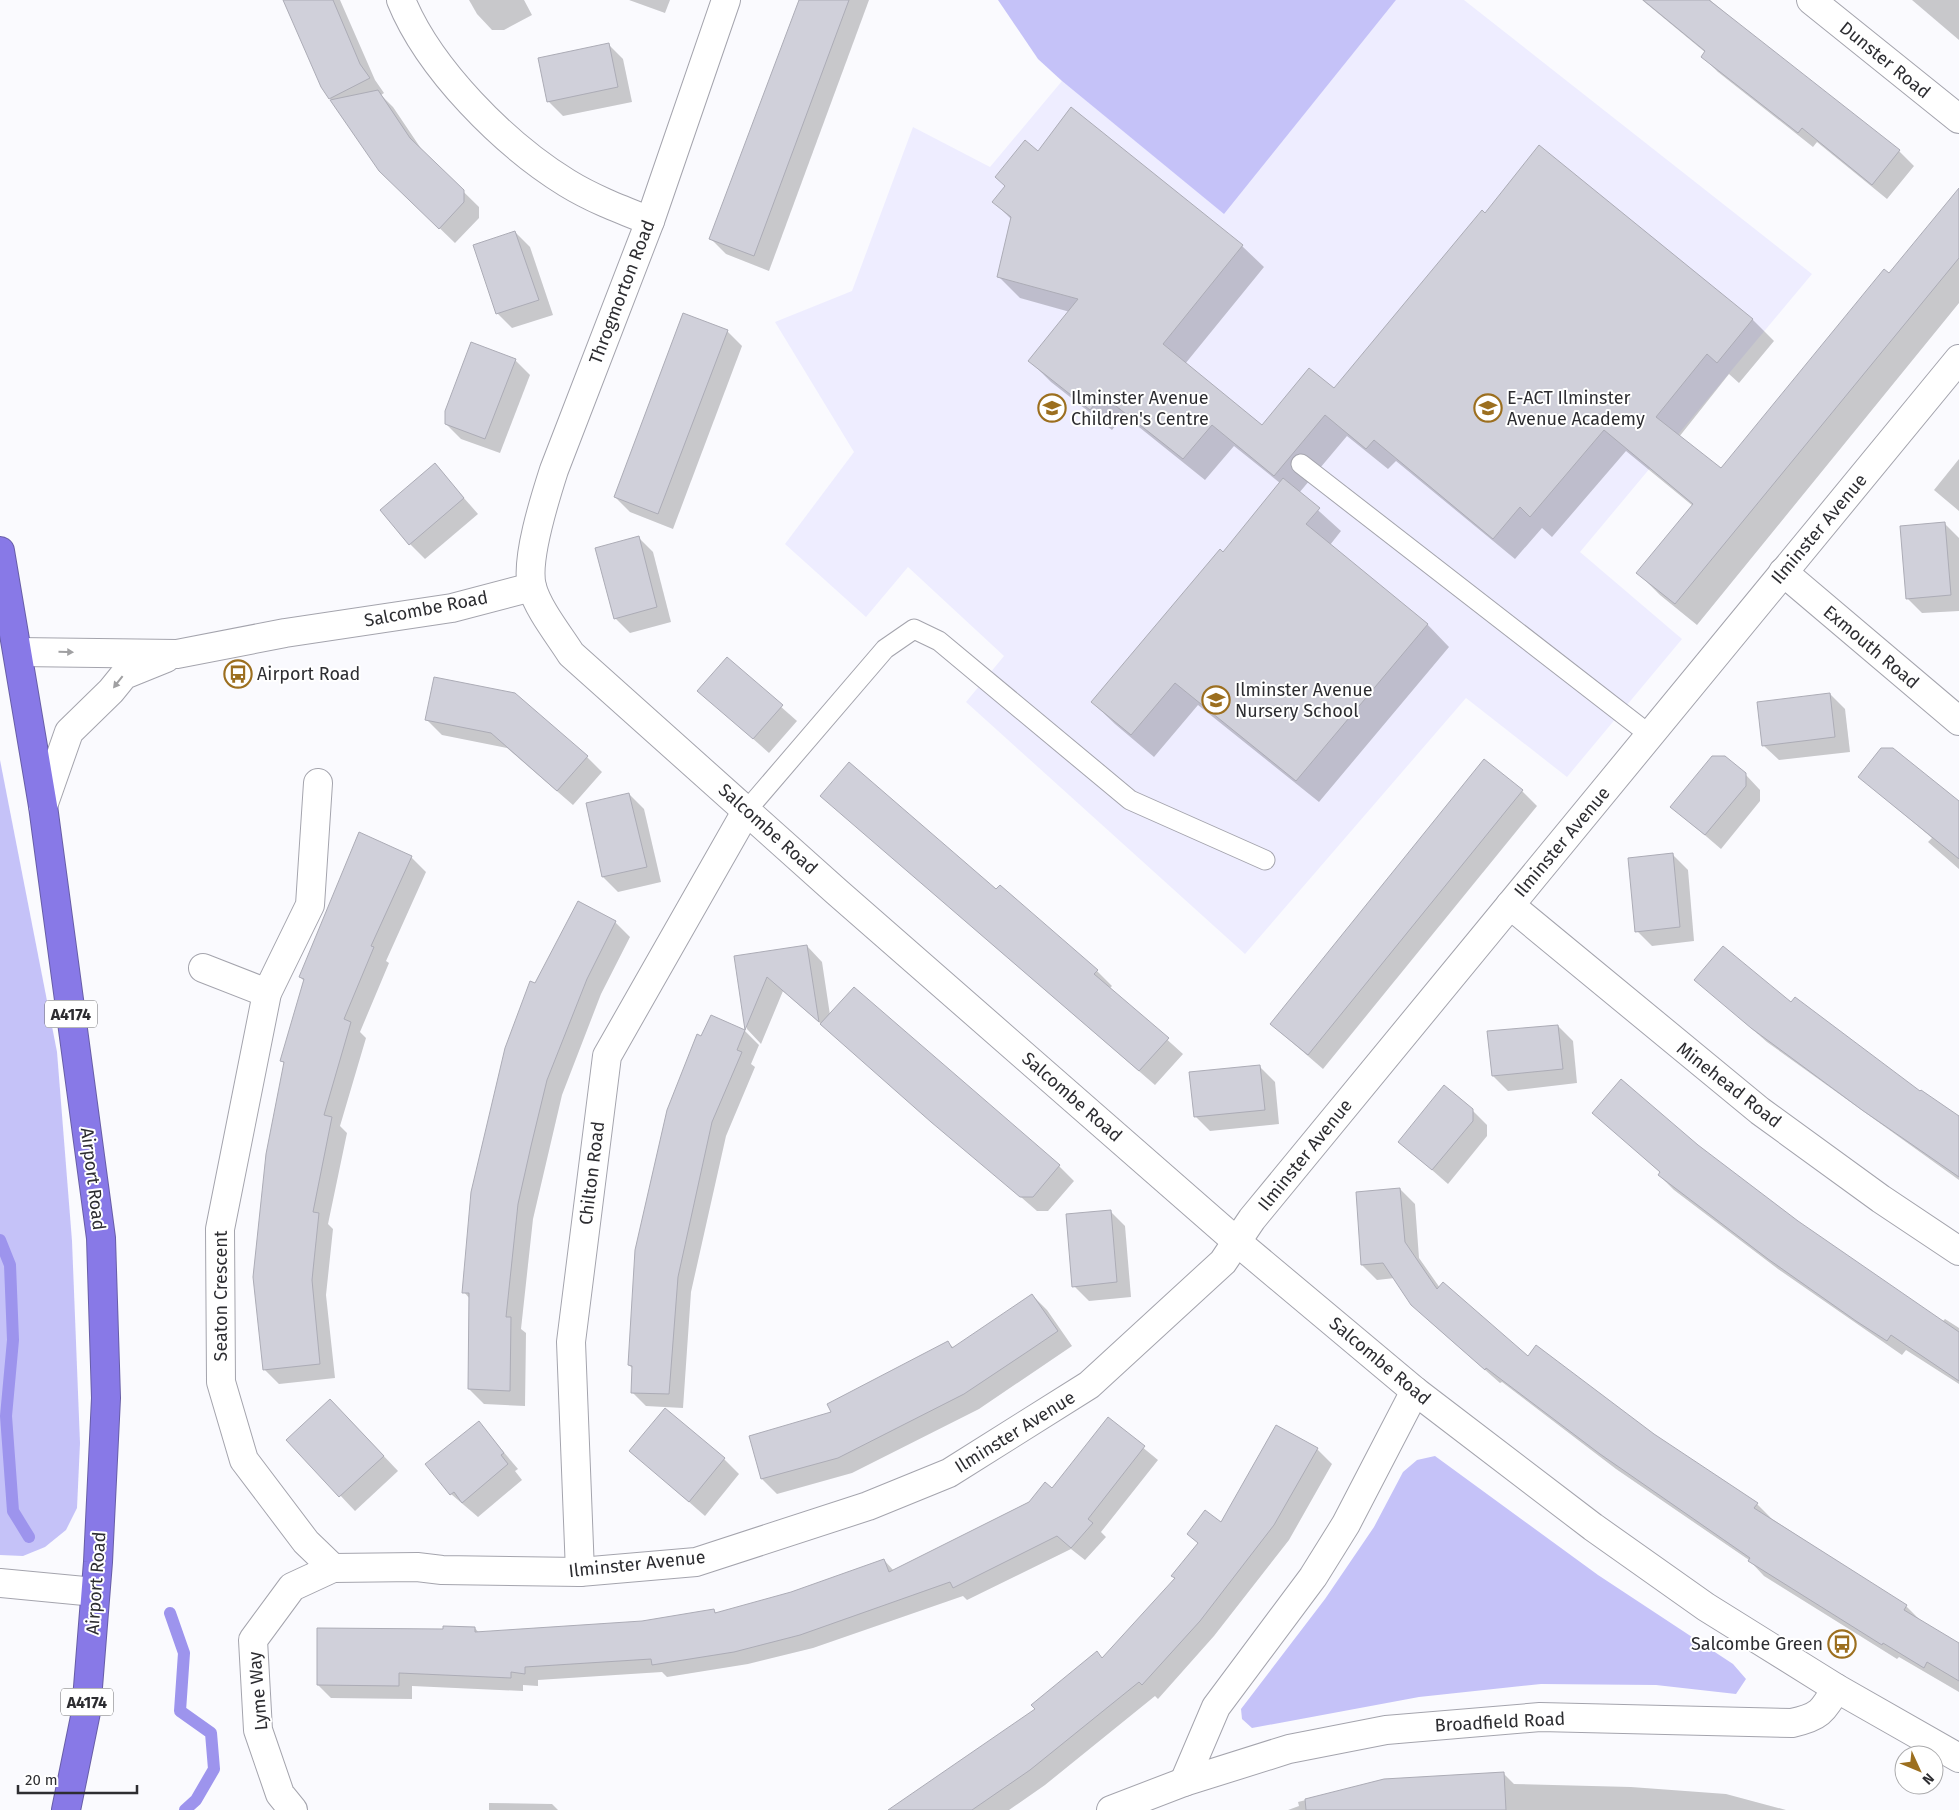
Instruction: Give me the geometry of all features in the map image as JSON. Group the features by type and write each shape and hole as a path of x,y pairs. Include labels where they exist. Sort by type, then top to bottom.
{"highway":[{"name":"Airport Road","path":"0,551 43,806 101,1238 106,1398 98,1562 86,1712 66,1810"}],"street":[{"path":"401,0 408,18 440,65 480,115 522,151 567,183 610,205 650,221"},
{"name":"Throgmorton Road","path":"532,587 532,561 539,519 554,470 650,221 726,0"},
{"name":"Dunster Road","path":"1811,0 1959,119"},
{"name":"Ilminster Avenue","path":"418,1567 442,1570 580,1572 696,1562 868,1506 950,1473 1089,1384 1223,1262 1236,1241 1959,359"},
{"name":"Exmouth Road","path":"1783,572 1959,721"},
{"name":"Salcombe Road","path":"43,806 69,732 111,691 124,675 177,654 285,633 452,608 532,587 547,616 572,654 837,892 1236,1241 1415,1391 1593,1526 1706,1607 1836,1688 1959,1758"},
{"name":"Salcombe Road","path":"18,652 177,654"},
{"name":"Seaton Crescent","path":"318,783 310,905 267,993 220,1228 221,1382 244,1460 306,1542 333,1568"},
{"name":"Chilton Road","path":"580,1572 571,1342 607,1056 747,810"},
{"name":"Minehead Road","path":"1510,905 1760,1111 1881,1199 1959,1251"},
{"path":"202,968 267,993"},
{"path":"1184,1782 1216,1707 1313,1577 1346,1524 1415,1391"},
{"name":"Lyme Way","path":"293,1810 280,1794 258,1730 253,1640 292,1587 333,1568 418,1567"},
{"path":"0,1583 95,1592"},
{"name":"Broadfield Road","path":"1111,1810 1184,1782 1289,1749 1386,1730 1540,1717 1792,1723 1812,1719 1825,1709 1836,1688"}],"lane":[{"path":"1302,464 1650,735"},
{"path":"747,810 885,648 914,629 939,641 1130,800 1265,860"}],"shaded area":[{"path":"998,0 1396,0 1224,214 1062,81 1038,59"},
{"path":"1396,0 1464,0 1812,274 1580,552 1682,639 1567,777 1466,698 1245,954 966,702 1004,656 908,567 866,617 785,544 854,452 775,322 852,291 913,127 990,167 1062,81 1224,213"},
{"path":"0,760 57,1052 72,1241 80,1443 77,1508 66,1530 45,1547 23,1556 0,1555"},
{"path":"1435,1456 1598,1575 1733,1664 1746,1679 1736,1694 1656,1685 1541,1684 1419,1697 1252,1728 1242,1719 1241,1709 1325,1599 1374,1527 1403,1472 1417,1460"}],"building":[{"path":"283,0 333,0 360,64 370,78 329,99 321,87"},
{"path":"799,0 849,0 754,256 709,239"},
{"path":"1643,0 1709,0 1900,150 1872,185 1802,128 1798,133 1701,57 1705,51"},
{"path":"609,43 618,87 547,102 538,58"},
{"path":"378,90 410,138 464,190 464,202 439,229 379,171 330,100"},
{"path":"1071,107 1243,245 1163,344 1262,425 1309,368 1334,388 1482,210 1485,213 1539,145 1753,319 1717,363 1707,354 1656,417 1721,468 1884,269 1889,273 1959,188 1959,258 1675,604 1636,573 1693,504 1604,430 1530,517 1520,507 1493,539 1374,440 1366,449 1325,415 1274,476 1212,425 1183,459 1102,395 1090,410 1028,361 1078,299 997,277 1011,217 992,202 1005,186 995,177 1025,140 1038,151"},
{"path":"515,231 539,300 496,314 473,245"},
{"path":"683,313 728,330 658,514 614,497"},
{"path":"471,342 516,359 485,439 445,424 445,411"},
{"path":"435,463 464,498 409,545 380,510"},
{"path":"1283,478 1320,508 1306,524 1428,624 1296,781 1175,683 1131,735 1091,702 1220,549 1223,552"},
{"path":"1945,522 1951,595 1906,599 1900,526"},
{"path":"639,536 657,607 614,619 595,548"},
{"path":"727,657 783,705 753,739 697,691"},
{"path":"434,677 515,693 588,756 557,791 491,733 425,720"},
{"path":"1830,693 1835,737 1762,746 1757,702"},
{"path":"1881,748 1893,748 1959,801 1959,859 1858,777"},
{"path":"1712,756 1725,756 1746,773 1746,786 1705,835 1670,807"},
{"path":"1484,759 1523,790 1308,1055 1270,1024"},
{"path":"849,762 996,889 1000,885 1098,970 1094,974 1169,1038 1139,1071 820,796"},
{"path":"629,793 647,867 602,877 586,803"},
{"path":"359,832 412,856 371,946 374,947 344,1019 351,1022 324,1115 332,1117 313,1212 319,1213 312,1280 320,1364 263,1370 253,1277 266,1154 284,1062 280,1061 304,979 299,977"},
{"path":"1673,853 1680,927 1635,932 1628,858"},
{"path":"578,901 616,921 587,979 547,1080 531,1146 518,1204 506,1317 511,1317 510,1391 468,1389 469,1293 462,1293 471,1192 505,1048 530,981 535,983"},
{"path":"807,945 819,1022 767,977 745,1030 734,956"},
{"path":"1723,946 1791,1002 1795,997 1920,1091 1959,1116 1959,1177 1862,1110 1751,1028 1694,980"},
{"path":"854,987 1060,1165 1033,1197 1020,1197 931,1122 820,1024"},
{"path":"711,1015 745,1030 737,1050 742,1052 712,1122 678,1277 669,1394 631,1393 632,1366 628,1365 635,1250 667,1110 697,1034 701,1036"},
{"path":"1558,1025 1563,1069 1492,1076 1487,1031"},
{"path":"1260,1065 1265,1110 1194,1117 1189,1072"},
{"path":"1621,1079 1698,1145 1798,1221 1959,1332 1959,1381 1891,1335 1887,1341 1856,1321 1768,1259 1658,1175 1660,1172 1592,1113"},
{"path":"1444,1085 1473,1109 1473,1121 1432,1170 1398,1142"},
{"path":"1400,1188 1405,1242 1437,1289 1443,1282 1528,1356 1536,1345 1654,1434 1758,1503 1754,1508 1907,1605 1904,1610 1959,1643 1959,1681 1927,1662 1924,1668 1883,1643 1882,1645 1748,1561 1750,1558 1600,1454 1486,1368 1485,1370 1411,1305 1383,1263 1361,1265 1356,1192"},
{"path":"1111,1210 1117,1282 1072,1287 1066,1214"},
{"path":"1032,1294 1058,1331 964,1394 838,1458 761,1479 749,1436 831,1412 827,1404 948,1341 952,1348"},
{"path":"330,1399 384,1456 339,1497 286,1440"},
{"path":"665,1408 725,1458 689,1502 629,1451"},
{"path":"1108,1417 1145,1446 1088,1519 1093,1523 1071,1548 1057,1536 953,1588 950,1582 800,1635 734,1652 652,1665 651,1659 525,1667 525,1674 511,1672 511,1678 399,1673 399,1686 317,1685 317,1628 443,1629 443,1626 475,1627 475,1632 642,1621 714,1609 715,1613 791,1592 884,1559 889,1572 1029,1502 1045,1482 1052,1488"},
{"path":"479,1421 504,1453 501,1455 508,1464 462,1503 454,1492 450,1495 425,1464"},
{"path":"1276,1425 1318,1448 1274,1525 1200,1621 1142,1685 1139,1682 1030,1770 972,1810 888,1810 1035,1709 1031,1705 1097,1651 1102,1658 1175,1578 1171,1576 1198,1543 1187,1534 1205,1510 1221,1522"},
{"path":"1504,1772 1506,1810 1306,1810 1305,1799 1384,1779"}],"waterway":[{"path":"0,1240 10,1265 13,1340 6,1416 13,1511 29,1537"},
{"path":"170,1613 184,1653 180,1711 211,1733 214,1769 196,1800 185,1810"}],"place":[{"name":"Ilminster Avenue Children's Centre","path":"1052,408"},
{"name":"E-ACT Ilminster Avenue Academy","path":"1488,408"},
{"name":"Airport Road","path":"238,674"},
{"name":"Ilminster Avenue Nursery School","path":"1216,700"},
{"name":"Salcombe Green","path":"1842,1644"}]}
